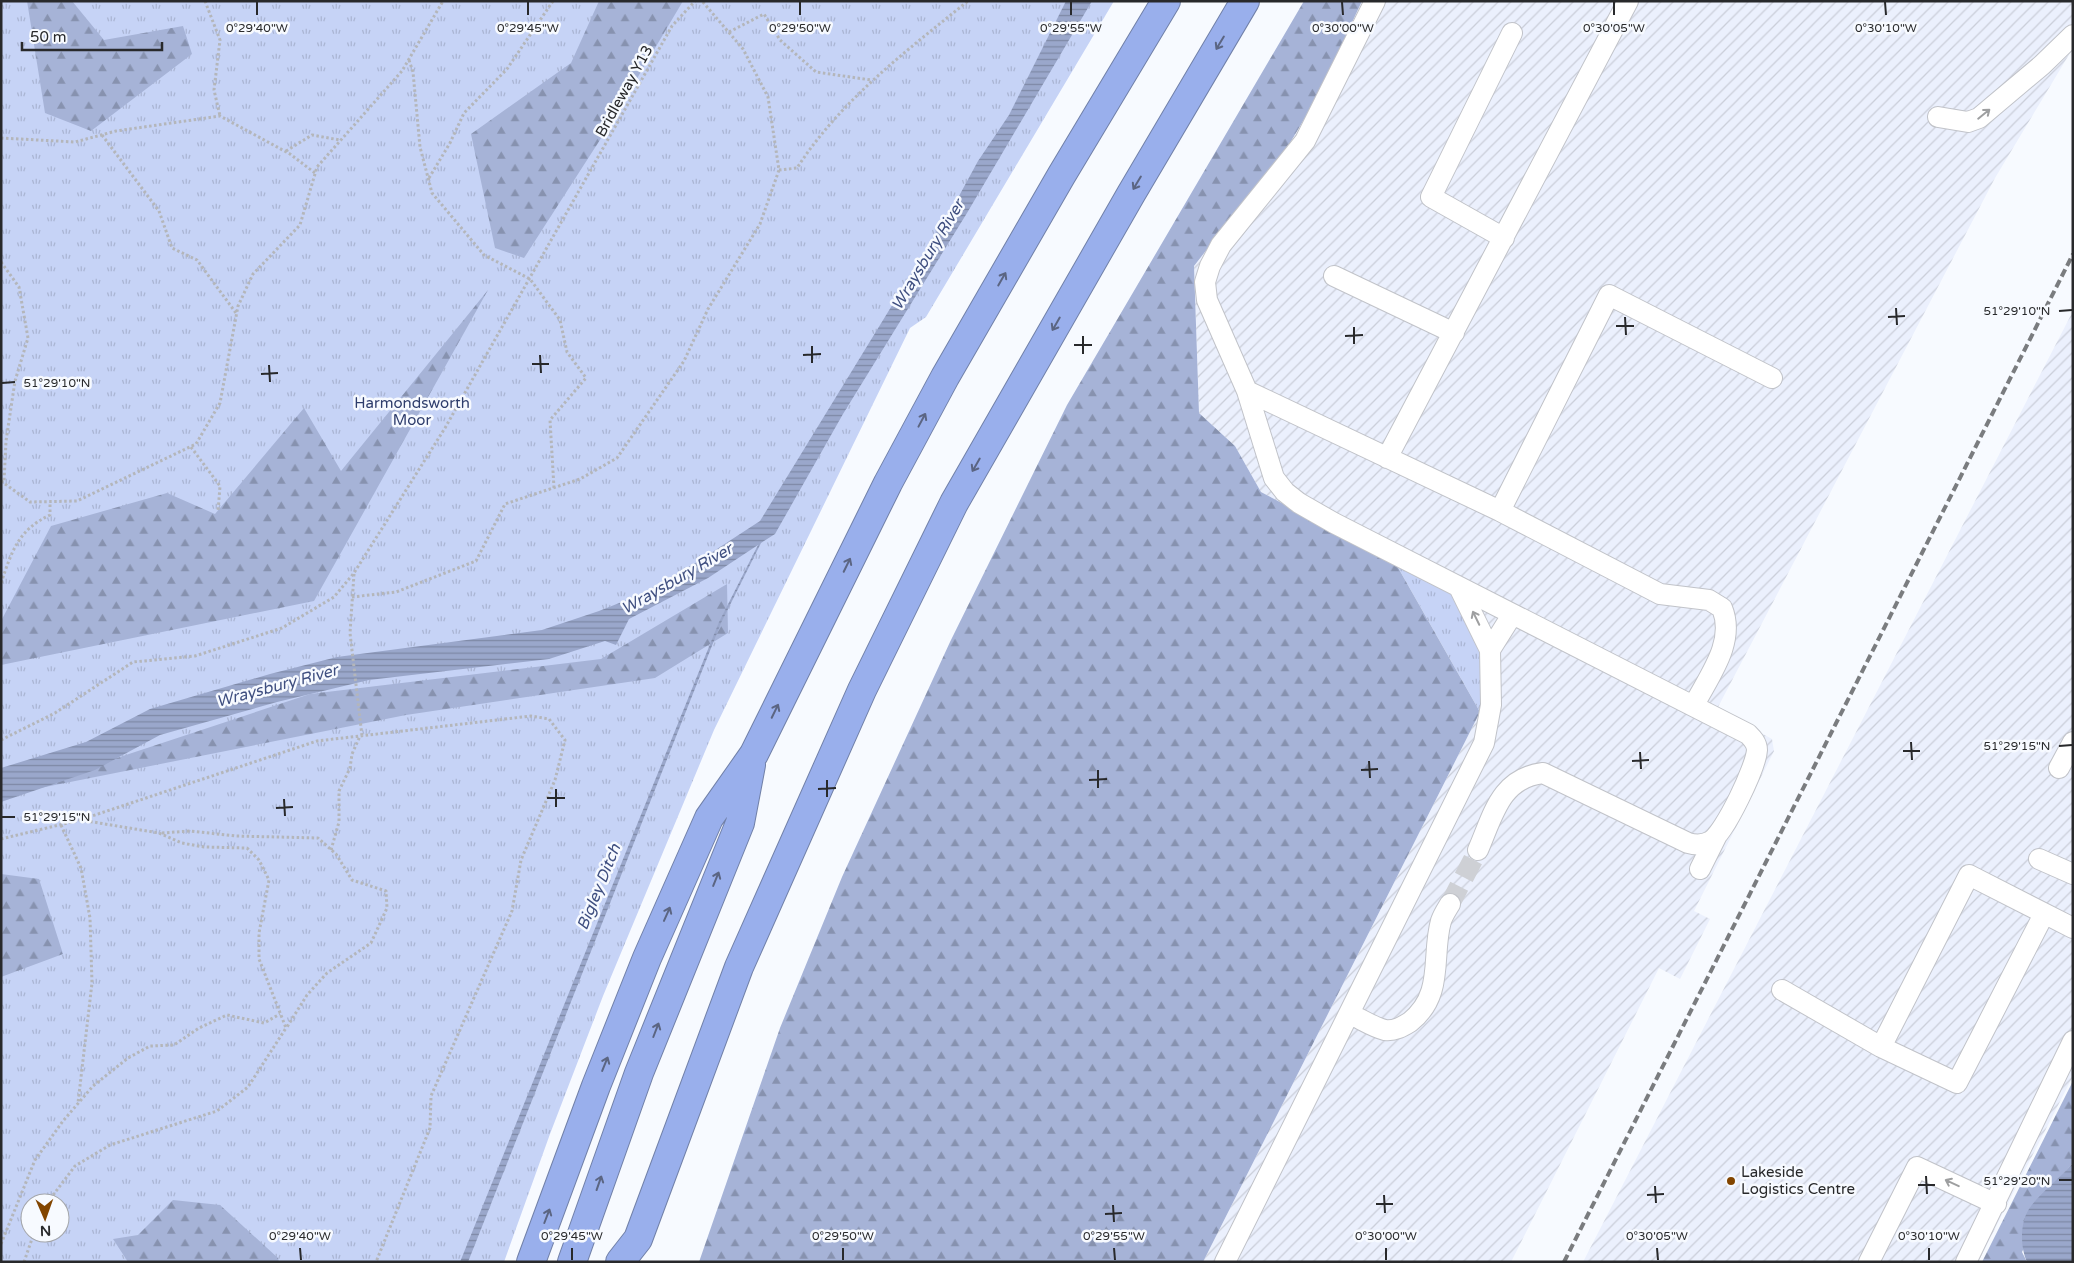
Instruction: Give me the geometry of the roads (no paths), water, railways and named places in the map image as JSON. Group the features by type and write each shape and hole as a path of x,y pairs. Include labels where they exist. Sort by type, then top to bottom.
{"highway":[{"path":"531,1262 596,1086 647,958 708,818 754,754 888,482 945,377 1061,176 1166,1"},
{"path":"620,1262 638,1250 739,967 862,690 954,503 1131,194 1245,1"},
{"path":"572,1262 639,1073 740,823 754,754"}],"street":[{"path":"1375,1 1306,140 1221,245 1210,266 1205,282 1207,300 1247,391 1274,478 1285,492 1334,523 1512,615 1694,705 1748,734 1754,740 1757,750 1743,791 1717,835 1700,869"},
{"path":"1387,458 1628,1"},
{"path":"1504,238 1431,196 1512,34"},
{"path":"1938,118 1968,122 1979,118 2042,65 2073,35"},
{"path":"1334,276 1454,333"},
{"path":"1500,511 1608,295 1772,378"},
{"path":"1247,391 1500,511 1660,594 1709,600 1722,608 1727,627 1725,643 1694,705"},
{"path":"1225,1262 1484,743 1490,705 1490,650 1459,587"},
{"path":"1490,650 1512,615"},
{"path":"2059,768 2073,742"},
{"path":"1478,850 1507,789 1521,778 1542,773 1688,843 1704,844 1717,835"},
{"path":"2040,859 2073,874"},
{"path":"1881,1047 1970,875 2073,928"},
{"path":"1350,1014 1380,1028 1391,1030 1403,1026 1416,1015 1431,990 1438,962 1441,921 1450,904"},
{"path":"1782,990 1881,1047 1957,1083 2044,914"},
{"path":"1966,1262 1996,1204 2073,1041"},
{"path":"1869,1262 1918,1167 1996,1204"}],"water":[{"name":"Wraysbury River","path":"1066,1 1092,1 967,213 843,414 775,534 761,543 721,623 468,1262 460,1262 719,622 758,545 708,578 629,619 616,645 605,641 549,659 369,680 277,702 160,735 95,770 1,802 1,768 86,742 150,709 270,674 337,657 542,630 642,594 697,562 760,521 959,196 978,161 1009,115"},
{"path":"2073,1163 2073,1262 2027,1262 2023,1249 2022,1235 2026,1215 2038,1198"}],"tunnel":[{"path":"1450,904 1478,850"}],"railway":[{"path":"1564,1262 2073,254"}],"place":[{"name":"Lakeside Logistics Centre","path":"1731,1181"}],"park label":[{"name":"Harmondsworth Moor","path":"412,412"}],"water label":[{"name":"Bigley Ditch","path":"599,887"}]}
